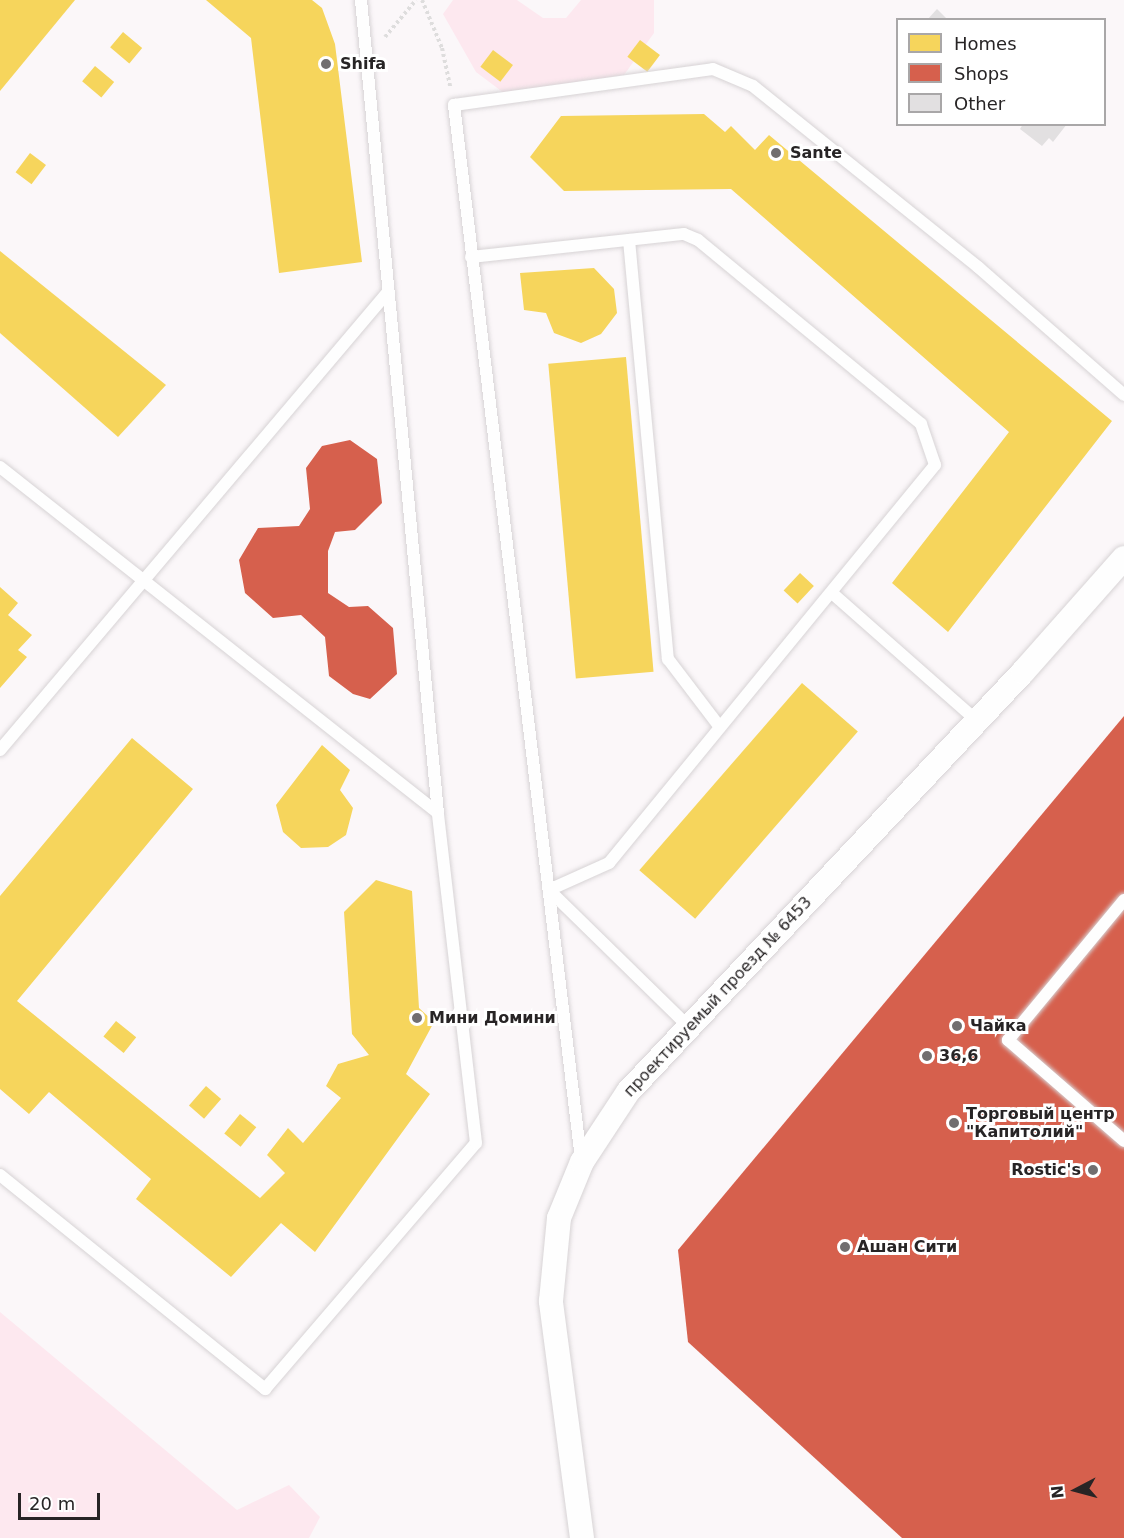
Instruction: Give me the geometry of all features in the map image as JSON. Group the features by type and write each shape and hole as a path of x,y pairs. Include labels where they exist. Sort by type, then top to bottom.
{"street":[{"name":"проектируемый проезд № 6453","path":"582,1538 551,1301 559,1218 582,1162 628,1092 690,1028 1124,558"}],"lane":[{"path":"0,1175 265,1389 476,1143 438,813 361,0"},
{"path":"582,1162 454,105 713,69 743,81 978,267 1124,395"},
{"path":"471,257 684,234 698,240 921,424 935,465 609,863 549,890"},
{"path":"629,240 668,659 719,726"},
{"path":"0,750 142,579 387,293"},
{"path":"0,467 438,813"},
{"path":"832,593 976,720"},
{"path":"549,890 690,1028"},
{"path":"1124,900 1008,1040 1124,1141"}],"path":[{"path":"398,21 416,0"},
{"path":"422,0 442,48 454,105"}],"shaded area":[{"path":"453,0 517,0 543,18 566,18 581,0 654,0 654,33 624,75 504,93 476,72 443,14"},
{"path":"0,1312 237,1510 289,1485 320,1517 309,1538 0,1538"}],"building: Homes":[{"path":"0,0 75,0 0,91"},
{"path":"206,0 312,0 322,8 335,44 362,262 279,273 251,38"},
{"path":"123,32 142,48 129,63 110,47"},
{"path":"640,40 660,55 647,72 627,57"},
{"path":"493,50 513,65 500,82 480,67"},
{"path":"95,66 114,82 101,97 82,81"},
{"path":"704,114 725,132 731,126 755,150 769,135 1112,421 948,632 892,583 1009,432 731,189 564,191 530,157 561,116"},
{"path":"30,153 46,165 32,184 16,172"},
{"path":"0,251 166,385 118,437 0,333"},
{"path":"594,268 614,289 617,313 601,334 581,343 554,333 546,313 524,310 520,273"},
{"path":"626,357 654,672 576,679 548,364"},
{"path":"800,573 814,586 798,604 784,591"},
{"path":"0,587 18,603 8,615 32,635 18,650 27,657 0,688"},
{"path":"802,683 858,732 695,919 639,870"},
{"path":"132,738 193,789 17,1001 260,1198 285,1173 267,1155 288,1128 303,1143 341,1098 326,1086 338,1064 369,1055 352,1034 344,912 376,880 412,891 419,1008 434,1022 406,1074 430,1094 315,1252 281,1223 231,1277 136,1199 151,1179 49,1092 29,1114 0,1089 0,896"},
{"path":"322,745 350,770 340,790 353,808 346,835 328,847 301,848 283,832 276,805"},
{"path":"116,1021 136,1037 124,1053 103,1037"},
{"path":"206,1086 221,1099 204,1119 189,1106"},
{"path":"240,1114 256,1127 241,1147 224,1133"}],"building: Shops":[{"path":"350,440 377,459 382,503 355,530 335,532 328,551 328,593 349,607 368,606 393,628 397,674 370,699 353,694 329,676 325,637 301,615 273,618 245,593 239,560 258,528 299,526 310,509 306,468 322,446"},
{"name":"Торговый центр \"Капитолий\"","path":"1124,716 1124,1538 902,1538 688,1342 678,1250"}],"building: Other":[{"path":"937,9 946,18 929,18"},
{"path":"1022,126 1065,126 1053,142 1049,138 1042,146 1020,129"}],"place":[{"name":"Shifa","path":"326,64"},
{"name":"Sante","path":"776,153"},
{"name":"Мини Домини","path":"417,1018"},
{"name":"Чайка","path":"957,1026"},
{"name":"36,6","path":"927,1056"},
{"name":"Торговый центр \"Капитолий\"","path":"954,1123"},
{"name":"Rostic's","path":"1093,1170"},
{"name":"Ашан Сити","path":"845,1247"}]}
